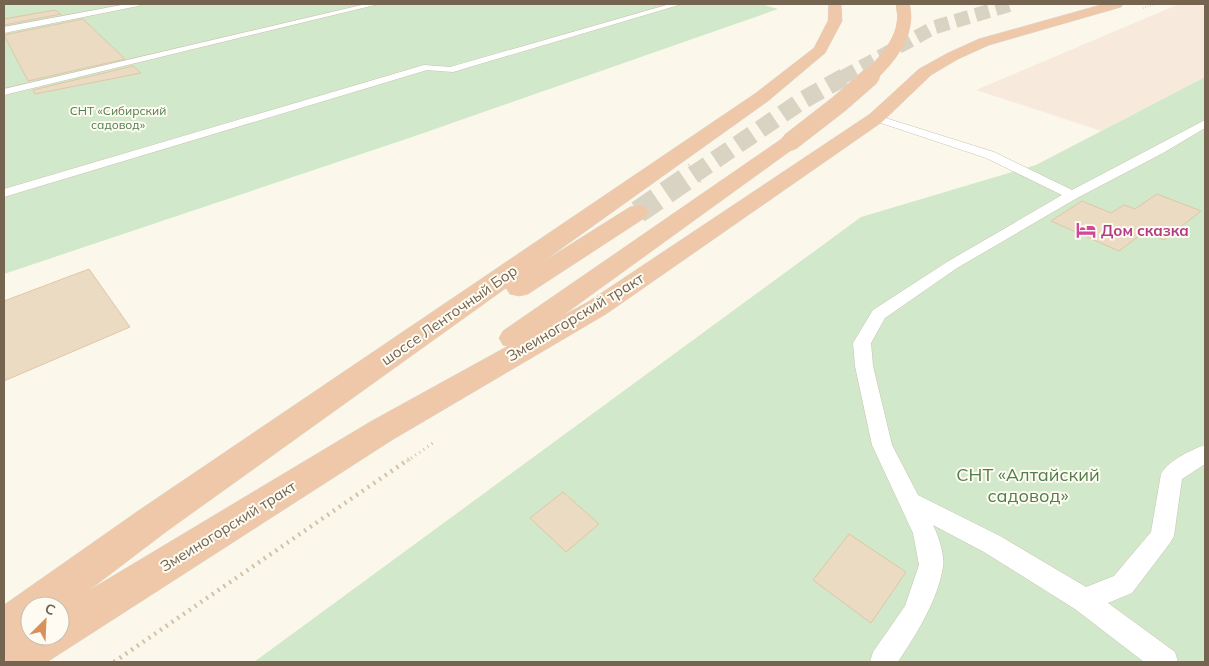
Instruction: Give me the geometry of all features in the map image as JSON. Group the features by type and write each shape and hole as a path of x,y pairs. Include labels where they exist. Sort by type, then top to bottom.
{"highway":[{"name":"шоссе Ленточный Бор","path":"50,596 154,520 762,97 820,50 835,21 835,4"},
{"path":"381,431 790,142 874,74 895,47 904,23 902,4"},
{"name":"Змеиногорский тракт","path":"70,625 381,431 597,308 876,118 925,72 953,56 984,42 1117,4"},
{"path":"154,520 638,212"},
{"path":"4,629 20,617"},
{"path":"9,662 35,646"}],"lane":[{"path":"4,30 138,4"},
{"path":"4,92 375,4"},
{"path":"4,193 428,67 450,70 678,4"},
{"path":"876,118 990,155 1072,195"},
{"path":"883,662 915,613 931,565 925,533 882,446 864,366 862,343 879,314 952,265 1072,195 1159,150 1205,123"},
{"path":"1084,600 1123,585 1162,536 1172,474 1205,453"},
{"path":"912,504 992,544 1084,600 1165,662"}],"path":[{"path":"1136,11 1155,4"}],"shaded area":[{"path":"1179,4 1205,6 1205,77 1101,131 976,90"}],"green space":[{"name":"СНТ «Сибирский садовод»","path":"4,4 761,4 778,9 418,135 4,274"},
{"name":"СНТ «Алтайский садовод»","path":"1205,77 1205,662 254,662 861,217 1036,165"}],"building":[{"path":"55,10 61,14 4,25 4,19"},
{"path":"83,19 125,59 28,81 4,35"},
{"path":"133,66 141,73 35,94 33,90"},
{"path":"1157,194 1201,211 1164,240 1144,232 1119,251 1051,221 1082,201 1111,213 1124,205 1135,209"},
{"path":"89,269 130,327 4,381 4,301"},
{"path":"563,492 599,524 566,552 530,518"},
{"path":"849,534 906,572 871,623 813,580"}],"tunnel":[{"path":"843,77 935,27 1013,4"},
{"path":"693,175 803,100 846,76"},
{"path":"638,212 695,173"}],"place":[{"name":"Дом сказка","path":"1086,230"}]}
